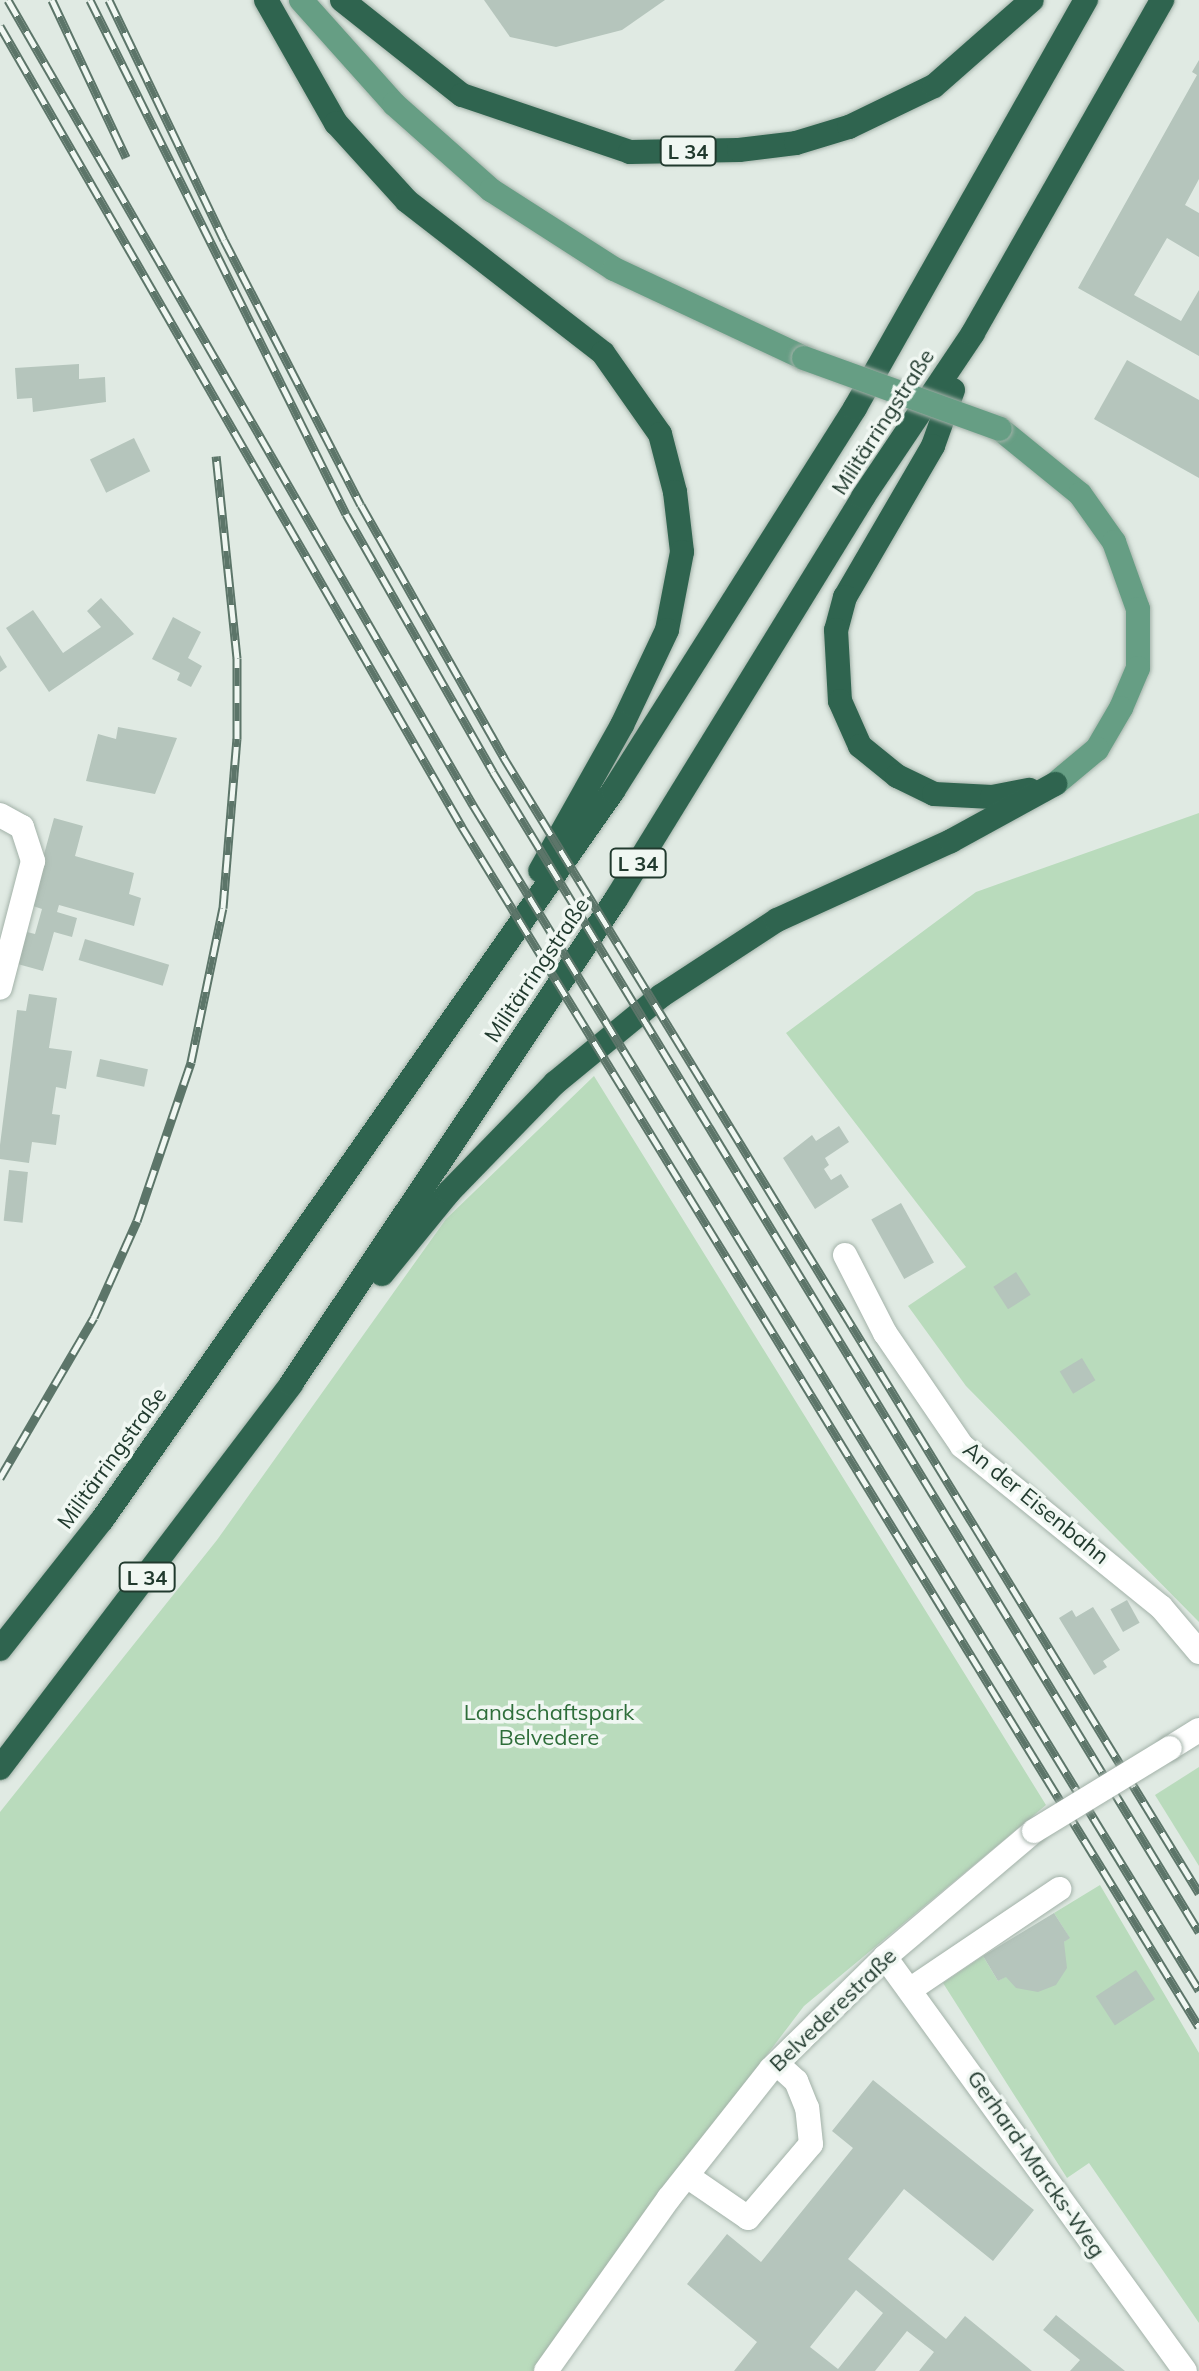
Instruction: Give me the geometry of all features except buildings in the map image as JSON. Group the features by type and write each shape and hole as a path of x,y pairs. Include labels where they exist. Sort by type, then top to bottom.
{"highway":[{"name":"L 34","path":"266,0 336,123 407,201 603,353 660,434 675,492 682,552 667,630 622,725 474,988"},
{"name":"L 34","path":"342,0 462,95 630,152 739,150 796,143 849,127 934,86 1032,0"},
{"name":"Militärringstraße","path":"0,1649 102,1520 613,791 855,408 1086,0"},
{"name":"Militärringstraße","path":"0,1768 291,1384 616,899 863,497 973,333 1162,0"},
{"name":"L 34","path":"973,333 933,446 845,597 836,630 840,701 860,746 897,776 934,794 992,797 1055,784"},
{"name":"L 34","path":"291,1384 449,1192 555,1083 661,996 777,920 951,841 1055,784"}],"main road":[{"name":"L 34","path":"301,0 394,104 491,190 614,269 804,358 1000,429 1080,494 1114,542 1138,609 1138,668 1121,708 1097,749 1055,784"}],"street":[{"path":"0,815 22,827 33,861 0,988"},
{"name":"An der Eisenbahn","path":"845,1255 885,1333 962,1446 1161,1607 1199,1652"},
{"name":"Belvederestraße","path":"546,2371 687,2176 777,2064 885,1957 1034,1831 1199,1730"},
{"path":"911,1989 1059,1889"},
{"name":"Gerhard-Marcks-Weg","path":"885,1957 1185,2371"},
{"path":"687,2176 748,2218 811,2144 796,2081 777,2064"}],"green space":[{"path":"1199,813 1199,1622 966,1386 908,1306 966,1267 786,1033 976,892"},
{"name":"Landschaftspark Belvedere","path":"594,1076 1046,1805 804,2006 604,2269 538,2371 0,2371 0,1812 217,1540 446,1219"},
{"path":"1199,1767 1199,1866 1155,1795"},
{"path":"1100,1885 1199,2053 1199,2323 1089,2163 1067,2178 943,1983 983,1956 998,1981 1064,1942 1069,1937 1054,1913"}],"railway":[{"path":"8,0 473,805 1199,1990"},
{"path":"52,0 126,157"},
{"path":"90,0 346,514 493,772 1199,1932"},
{"path":"109,0 224,240 361,505 504,758 1199,1893"},
{"path":"0,26 462,827 1199,2027"},
{"path":"0,1478 94,1317 137,1221 191,1062 223,908 237,739 237,658 216,456"}]}
